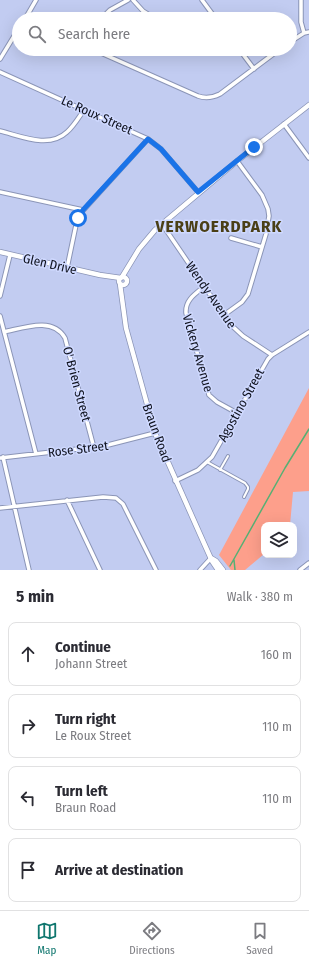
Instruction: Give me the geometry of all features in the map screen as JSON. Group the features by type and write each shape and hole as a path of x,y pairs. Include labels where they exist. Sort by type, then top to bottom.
{"street":[{"path":"29,12 36,0"},
{"path":"108,12 128,0"},
{"path":"133,0 145,12"},
{"path":"202,0 211,12"},
{"path":"301,0 301,22 304,33"},
{"path":"297,38 309,32"},
{"path":"0,59 12,39"},
{"path":"108,56 203,98 212,98 216,96 271,56"},
{"path":"244,56 254,69"},
{"name":"Le Roux Street","path":"0,72 148,139 161,149 198,192"},
{"name":"Braun Road","path":"218,570 175,481 155,433 126,328 122,302 122,281 143,243 162,224 198,192 309,105"},
{"path":"0,131 39,140 50,140 62,136 67,132 84,110"},
{"path":"284,124 309,158"},
{"path":"67,268 76,224 83,210 148,139"},
{"path":"224,315 242,302 248,294 268,224 268,209 262,194 237,161"},
{"path":"0,192 83,210"},
{"name":"Wendy Avenue","path":"162,224 234,328 272,355"},
{"path":"230,238 262,247"},
{"name":"Glen Drive","path":"0,252 122,281 124,277 127,279"},
{"path":"0,296 10,254"},
{"name":"Braun Road","path":"127,279 131,263"},
{"name":"Vickery Avenue","path":"205,286 187,301 185,309 186,313 209,395 237,413"},
{"path":"0,316 36,454"},
{"name":"O' Brien Street","path":"4,332 38,325 60,330 65,338 94,448"},
{"name":"Agostino Street","path":"175,481 192,473 207,462 216,451 264,363 272,355 309,332"},
{"name":"Rose Street","path":"2,458 94,448 155,433"},
{"path":"2,458 15,507 28,570"},
{"path":"0,508 109,496 119,500 123,504 156,570"},
{"path":"67,500 100,570"},
{"path":"200,570 211,558"},
{"name":"Braun Road","path":"211,558 216,561 223,570"},
{"path":"300,570 309,563"}],"lane":[{"path":"220,470 228,456"},
{"path":"207,462 245,483 248,489 244,497"}],"shaded area":[{"path":"309,388 309,491 293,492 290,522 261,522 261,557 245,570 231,570 219,555"}],"waterway":[{"path":"230,566 285,468 309,429"},
{"path":"234,560 235,570"}],"district":[{"name":"VERWOERDPARK","path":"219,226"}],"route":[{"path":"78,218 83,210 148,139 161,149 198,192 254,147"}]}
